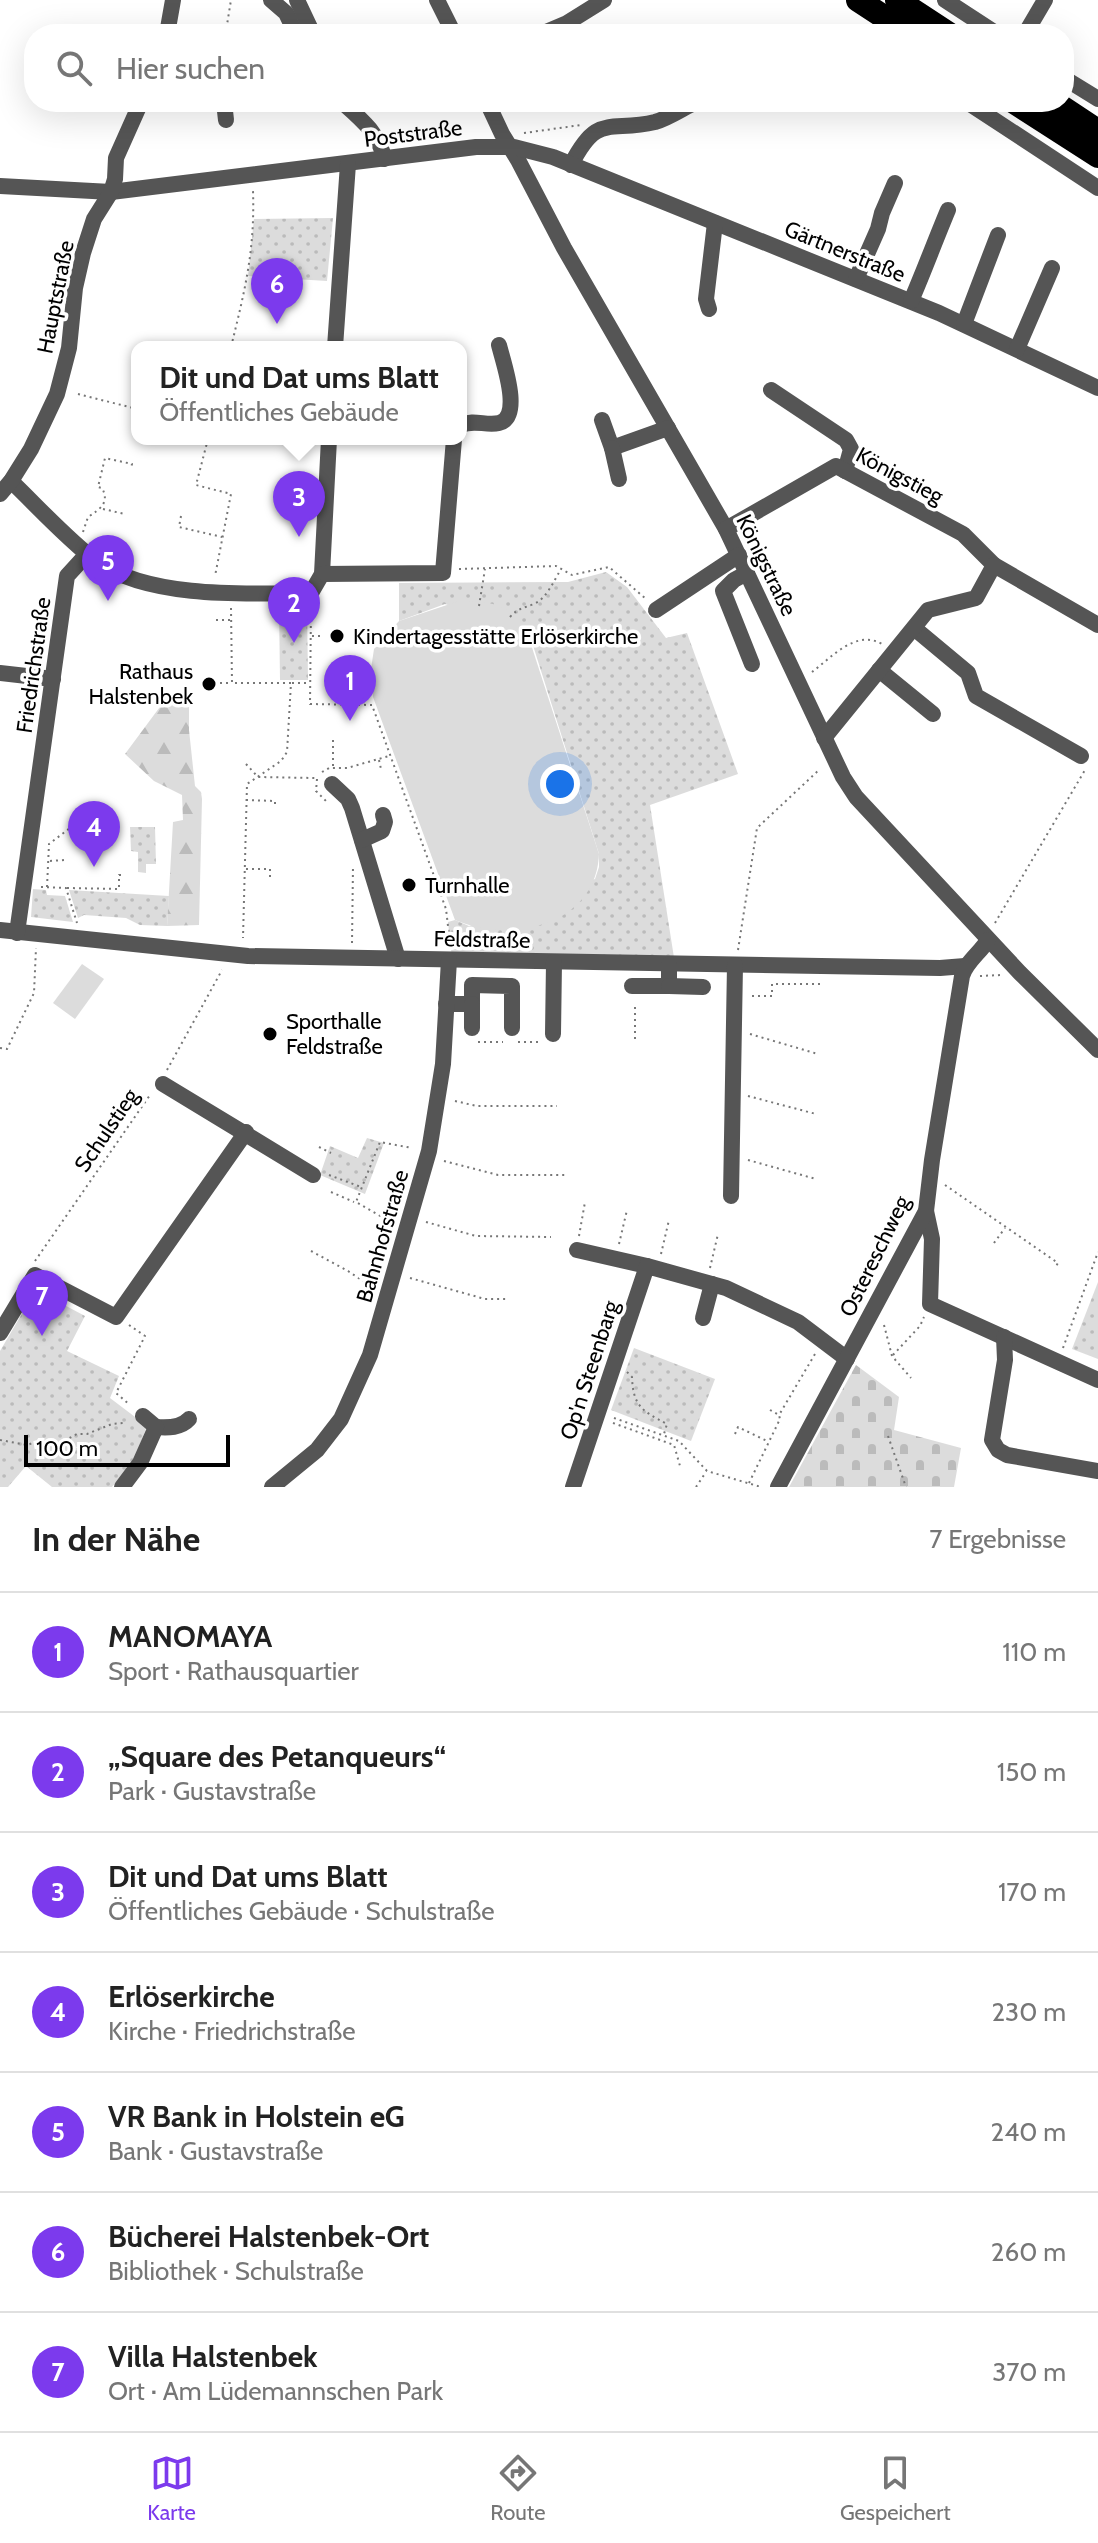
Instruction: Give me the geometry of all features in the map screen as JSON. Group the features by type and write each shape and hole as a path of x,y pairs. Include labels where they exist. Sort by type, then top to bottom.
{"highway":[{"path":"858,0 895,24"},
{"path":"897,0 934,24"},
{"path":"1030,112 1098,156"},
{"path":"1069,112 1098,131"}],"street":[{"path":"169,24 173,0"},
{"path":"271,0 286,13 291,24"},
{"path":"297,0 308,24"},
{"path":"437,0 449,24"},
{"path":"565,24 604,0"},
{"path":"945,0 982,24"},
{"path":"1031,24 1045,0"},
{"path":"1074,84 1098,99"},
{"name":"Hauptstraße","path":"6,488 31,449 57,394 69,348 75,288 83,253 94,219 111,192 116,158 137,112"},
{"path":"225,112 226,120"},
{"path":"352,112 375,135 384,159"},
{"name":"Königstraße","path":"494,112 513,140 564,248 726,529 832,757 856,797 988,940 1098,1050"},
{"path":"571,165 580,147 599,128 656,121 664,112"},
{"path":"982,112 1098,188"},
{"name":"Poststraße","path":"0,186 111,192 348,164 513,140 571,165"},
{"path":"335,341 348,164"},
{"name":"Gärtnerstraße","path":"571,165 911,301 1098,388"},
{"path":"856,279 895,183"},
{"path":"911,301 948,210"},
{"path":"709,309 706,299 715,223"},
{"path":"964,324 998,235"},
{"path":"1017,349 1052,268"},
{"path":"467,423 500,423 507,417 513,403 499,345"},
{"path":"771,390 846,440 851,449 845,471"},
{"path":"602,420 619,479"},
{"path":"612,448 668,428"},
{"path":"6,488 98,563 154,585 212,593 311,593 322,574 329,445"},
{"path":"322,574 443,573 453,445"},
{"name":"Königstieg","path":"726,529 780,504 836,466 963,534 994,565 1098,625"},
{"name":"Friedrichstraße","path":"9,931 24,886 67,576 84,549"},
{"path":"656,610 739,555"},
{"path":"824,738 928,610 976,598 994,565"},
{"path":"747,573 723,591 752,664"},
{"path":"914,628 968,673 976,696 1086,758"},
{"path":"879,670 933,714"},
{"path":"0,673 53,679"},
{"path":"327,776 348,799 398,959"},
{"path":"362,840 382,831 385,822 383,815"},
{"name":"Feldstraße","path":"9,931 231,954 940,968 964,971"},
{"path":"964,971 988,940"},
{"name":"Bahnhofstraße","path":"272,1487 317,1450 341,1419 370,1355 428,1154 443,1064 449,960"},
{"path":"553,1034 554,962"},
{"path":"669,964 669,986"},
{"path":"731,1196 735,965"},
{"name":"Ostereschweg","path":"778,1487 926,1211 964,971"},
{"path":"472,1028 472,985 512,986 512,1028"},
{"path":"633,986 703,987"},
{"path":"446,1004 472,1004"},
{"path":"159,1084 246,1132 313,1175"},
{"path":"0,1333 35,1275 116,1317 246,1132"},
{"path":"926,1211 932,1239 930,1304 1098,1380"},
{"path":"577,1250 726,1288 798,1322 847,1359"},
{"name":"Op'n Steenbarg","path":"573,1487 615,1362 652,1268"},
{"path":"703,1318 709,1283"},
{"path":"1004,1337 1005,1360 992,1440 998,1450 1007,1455 1098,1471"},
{"path":"122,1487 140,1463 150,1422 169,1428 185,1424 189,1419"}],"path":[{"path":"227,24 231,0"},
{"path":"513,140 582,124"},
{"path":"232,341 250,261 254,223 252,176"},
{"path":"78,394 131,407"},
{"path":"206,445 196,485 231,494 212,593"},
{"path":"84,549 88,517 101,508 106,496 98,487 105,458 132,464 131,468"},
{"path":"101,508 125,514"},
{"path":"181,516 179,527 223,537"},
{"path":"443,573 448,569 556,566 572,575 609,567 656,610"},
{"path":"479,606 485,568"},
{"path":"510,617 516,610 544,598 562,569"},
{"path":"231,600 232,683"},
{"path":"311,600 310,704 372,705 446,909 449,960"},
{"path":"216,620 231,620"},
{"path":"311,636 323,636"},
{"path":"798,682 858,639 875,640 893,654"},
{"path":"220,683 311,682"},
{"path":"275,805 275,801 245,800 247,784 281,761 287,752 291,683"},
{"path":"332,710 333,704"},
{"path":"333,739 327,776 315,786 319,796 337,808"},
{"path":"735,965 757,828 832,757"},
{"path":"988,940 1086,758"},
{"path":"378,759 381,769"},
{"path":"246,764 258,777"},
{"name":"Schulstieg","path":"33,1265 159,1084 231,954 244,937 245,800"},
{"path":"47,887 49,844 74,825 104,821 114,815"},
{"path":"352,958 353,857"},
{"path":"48,861 64,860"},
{"path":"244,869 270,869 270,878"},
{"path":"24,886 119,889 119,875 124,875"},
{"path":"66,888 82,939"},
{"path":"0,1048 7,1049 34,993 36,935"},
{"path":"964,971 1020,973"},
{"path":"735,996 772,996 772,984 822,984"},
{"path":"633,986 635,1039"},
{"path":"734,1029 818,1054"},
{"path":"733,1092 816,1114"},
{"path":"438,1097 477,1106 557,1106"},
{"path":"356,1202 380,1142 498,1175 565,1175"},
{"path":"319,1147 331,1153"},
{"path":"732,1155 816,1179"},
{"path":"313,1175 323,1173 361,1187"},
{"path":"930,1175 1058,1263 1055,1268"},
{"path":"331,1192 408,1224 476,1236 551,1237"},
{"path":"577,1250 585,1202"},
{"path":"615,1259 627,1210"},
{"path":"652,1268 669,1220"},
{"path":"994,1243 1006,1227"},
{"path":"709,1283 718,1234"},
{"path":"311,1251 374,1289 388,1294"},
{"path":"1058,1362 1098,1252"},
{"path":"393,1274 485,1299 507,1299"},
{"path":"877,1301 892,1356 911,1378"},
{"path":"892,1356 920,1326 930,1304"},
{"path":"116,1317 145,1336 116,1393 150,1422"},
{"path":"748,1484 779,1415 823,1340"},
{"path":"615,1362 632,1377 633,1396 644,1412 667,1424 664,1435"},
{"path":"770,1410 779,1415"},
{"path":"597,1415 628,1430 674,1445 680,1466"},
{"path":"597,1415 679,1441 707,1471 761,1487"},
{"path":"0,1440 27,1445 39,1441 60,1443 77,1434 124,1423"},
{"path":"735,1434 738,1427 768,1442"},
{"path":"888,1436 906,1487"},
{"path":"696,1487 707,1471"}],"green space":[{"path":"333,218 327,281 248,276 254,219"},
{"path":"606,572 627,587 666,638 687,633 738,774 650,805 675,964 452,958 448,922 455,920 469,926 595,879 599,854 530,636 445,604 399,621 399,583 568,582"},
{"path":"459,601 504,608 525,626 599,854 594,878 583,898 567,913 524,929 477,927 455,920 373,697 371,669 374,649 399,621"},
{"path":"307,605 308,680 280,680 279,606"},
{"path":"168,696 189,700 195,786 201,792 202,799 199,925 167,926 173,822 183,820 182,795 154,781 125,754"},
{"path":"130,827 155,827 156,864 146,864 146,873 138,872 138,852 131,851"},
{"path":"33,889 46,890 47,895 65,896 73,922 31,917"},
{"path":"69,890 169,896 167,926 140,925 126,918 84,915 78,918"},
{"path":"82,964 104,979 75,1019 53,1003"},
{"path":"367,1138 384,1143 365,1194 320,1175 330,1146 358,1158"},
{"path":"1098,1282 1098,1359 1072,1349"},
{"path":"36,1290 85,1316 67,1351 119,1376 110,1398 147,1426 134,1460 112,1487 52,1487 26,1466 8,1487 0,1487 0,1351"},
{"path":"634,1348 715,1379 691,1441 611,1410"},
{"path":"856,1365 899,1397 894,1430 961,1448 954,1487 789,1487"}],"place":[{"name":"Bücherei Halstenbek-Ort","path":"277,324"},
{"name":"Dit und Dat ums Blatt","path":"299,537"},
{"name":"VR Bank in Holstein eG","path":"108,601"},
{"name":"Kindertagesstätte Erlöserkirche","path":"337,636"},
{"name":"„Square des Petanqueurs“","path":"294,643"},
{"name":"Rathaus Halstenbek","path":"209,684"},
{"name":"MANOMAYA","path":"350,721"},
{"name":"Erlöserkirche","path":"94,867"},
{"name":"Turnhalle","path":"409,885"},
{"name":"Sporthalle Feldstraße","path":"270,1034"},
{"name":"Villa Halstenbek","path":"42,1336"}]}
